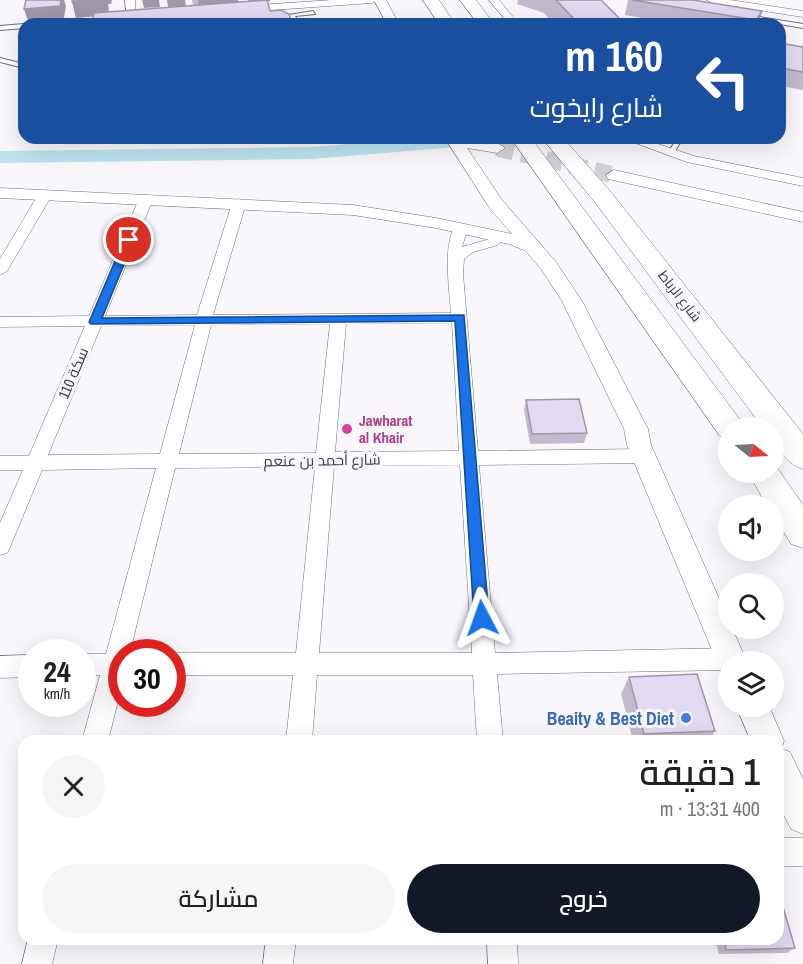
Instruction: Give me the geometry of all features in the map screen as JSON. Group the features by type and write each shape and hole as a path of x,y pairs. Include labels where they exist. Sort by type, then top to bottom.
{"highway":[{"path":"431,0 443,18"},
{"path":"452,0 464,18"},
{"path":"468,0 482,18"},
{"path":"502,144 722,417"},
{"name":"شارع الرباط","path":"559,144 774,417"},
{"name":"شارع الرباط","path":"784,430 803,457"},
{"path":"771,483 803,534"}],"street":[{"path":"130,0 130,18 154,16"},
{"path":"237,10 320,2 372,0"},
{"path":"380,0 390,18"},
{"path":"494,0 509,18"},
{"path":"712,0 803,14"},
{"path":"456,144 454,152 478,197 536,258 564,306 628,431 641,450 727,651"},
{"path":"460,144 488,194 517,236"},
{"path":"468,161 477,152 502,144"},
{"path":"645,144 671,153 803,182"},
{"path":"614,173 803,217"},
{"path":"0,193 353,210 459,230 518,254 536,258"},
{"path":"0,270 45,195"},
{"path":"478,197 477,201 481,210 479,218 459,230 453,248 457,258 456,274 489,735"},
{"name":"سكة 110","path":"0,547 146,199"},
{"path":"124,639 204,320 239,203"},
{"path":"459,230 517,236"},
{"path":"457,258 468,249 517,236"},
{"path":"0,322 460,318"},
{"path":"300,735 338,320"},
{"path":"784,429 803,451"},
{"name":"شارع أحمد بن عنعم","path":"0,463 470,458 641,450"},
{"path":"186,664 718,660"},
{"path":"0,667 18,666"},
{"path":"97,735 108,697"},
{"path":"757,717 765,735"},
{"path":"784,777 803,817"},
{"path":"784,852 803,852"},
{"path":"37,964 42,945"},
{"path":"278,964 280,945"},
{"path":"502,945 503,964"}],"lane":[{"path":"293,18 292,15 313,13"},
{"path":"736,15 754,18"},
{"path":"119,18 130,18"},
{"path":"786,23 803,26"},
{"path":"0,28 18,26"},
{"path":"0,60 18,64"},
{"path":"671,153 676,144"}],"building":[{"path":"26,0 61,0 60,6 24,9"},
{"path":"267,0 270,11 281,10 289,14 290,18 93,18 94,13"},
{"path":"556,0 601,0 619,18 573,18"},
{"path":"632,0 693,0 762,11 757,18 744,18"},
{"path":"786,44 803,47 803,72 786,69"},
{"path":"579,399 587,433 532,434 526,400"},
{"path":"697,674 715,731 644,734 629,677"},
{"path":"784,910 795,948 726,950 725,945 784,945"}],"waterway":[{"path":"0,157 312,153 419,144"}],"tunnel":[{"path":"497,148 614,175"}],"place":[{"name":"Jawharat al Khair","path":"347,429"},
{"name":"Beaity & Best Diet","path":"686,718"}],"route":[{"path":"129,240 95,322 460,318 482,618"}]}
